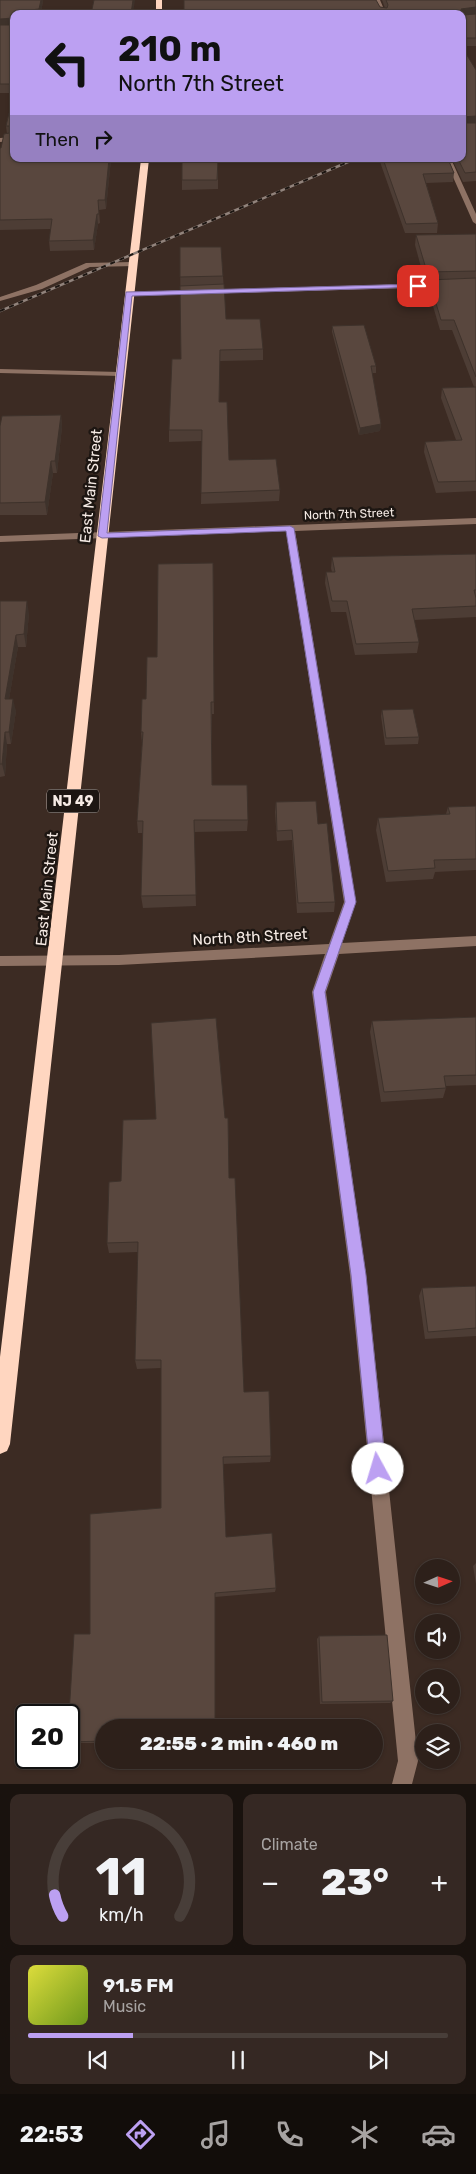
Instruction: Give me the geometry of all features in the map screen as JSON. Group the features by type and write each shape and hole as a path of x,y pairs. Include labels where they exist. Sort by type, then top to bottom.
{"highway":[{"name":"East Main Street","path":"0,1444 128,294 145,162"}],"street":[{"path":"449,162 476,222"},
{"path":"0,299 39,288 89,265 132,264"},
{"path":"128,294 476,284"},
{"path":"0,371 120,374"},
{"name":"North 7th Street","path":"0,539 476,522"},
{"path":"290,528 350,902 319,992 358,1275 408,1761 402,1784"},
{"name":"North 8th Street","path":"0,960 119,960 476,940"}],"building":[{"path":"0,0 41,0 39,9 10,10 10,18 0,19"},
{"path":"94,0 133,0 132,10 92,10"},
{"path":"184,0 376,0 380,7 387,8 386,0 476,0 476,7 461,10 184,10"},
{"path":"476,14 476,38 466,38 466,15"},
{"path":"0,25 10,25 10,84 0,84"},
{"path":"466,54 476,70 476,116 466,117"},
{"path":"9,113 10,113 10,126 6,126"},
{"path":"466,123 476,123 476,172 465,173 460,162 466,162"},
{"path":"10,133 10,162 109,162 105,200 98,200 99,214 97,214 93,240 49,241 52,219 0,220 0,148 4,134"},
{"path":"182,162 218,162 217,180 182,180"},
{"path":"384,162 449,162 454,173 423,174 438,223 406,224"},
{"path":"476,234 476,271 427,272 416,235"},
{"path":"180,247 221,247 223,276 180,277"},
{"path":"476,278 476,377 454,320 441,320 429,280"},
{"path":"224,284 226,319 260,319 263,349 220,350 219,402 227,402 229,460 276,459 280,490 201,493 202,430 169,430 172,359 181,359 180,286"},
{"path":"364,325 376,366 371,366 381,424 360,428 332,326"},
{"path":"476,387 476,481 438,482 425,442 462,440 442,388"},
{"path":"61,415 55,461 51,461 45,502 0,503 0,426 2,416"},
{"path":"476,554 476,590 474,590 476,606 412,609 419,642 356,644 347,601 332,601 326,572 335,572 332,557"},
{"path":"213,563 214,702 211,702 212,785 247,785 248,820 194,820 196,895 141,896 143,821 137,821 143,732 141,732 142,699 146,699 147,657 157,657 158,564"},
{"path":"0,601 27,601 24,634 16,635 5,699 13,699 9,732 5,732 2,764 0,764"},
{"path":"413,709 419,737 386,738 382,710"},
{"path":"316,801 318,824 327,823 335,902 298,903 292,830 277,831 276,802"},
{"path":"476,806 476,859 434,860 435,868 388,871 378,818 450,814 448,807"},
{"path":"476,1017 476,1075 444,1076 446,1088 384,1092 372,1021"},
{"path":"216,1018 225,1118 228,1118 229,1178 235,1178 244,1392 269,1391 271,1456 223,1457 226,1537 272,1533 276,1588 215,1593 215,1719 95,1719 95,1741 80,1742 80,1704 70,1704 74,1634 90,1634 90,1514 161,1508 161,1360 135,1360 138,1242 107,1243 109,1182 121,1181 123,1120 156,1119 151,1023"},
{"path":"476,1286 476,1328 428,1332 422,1288"},
{"path":"387,1635 393,1701 322,1702 319,1636"}],"railway":[{"path":"0,311 348,162"}],"route":[{"path":"378,1469 358,1275 319,992 350,902 290,528 102,536 128,294 418,286"}]}
